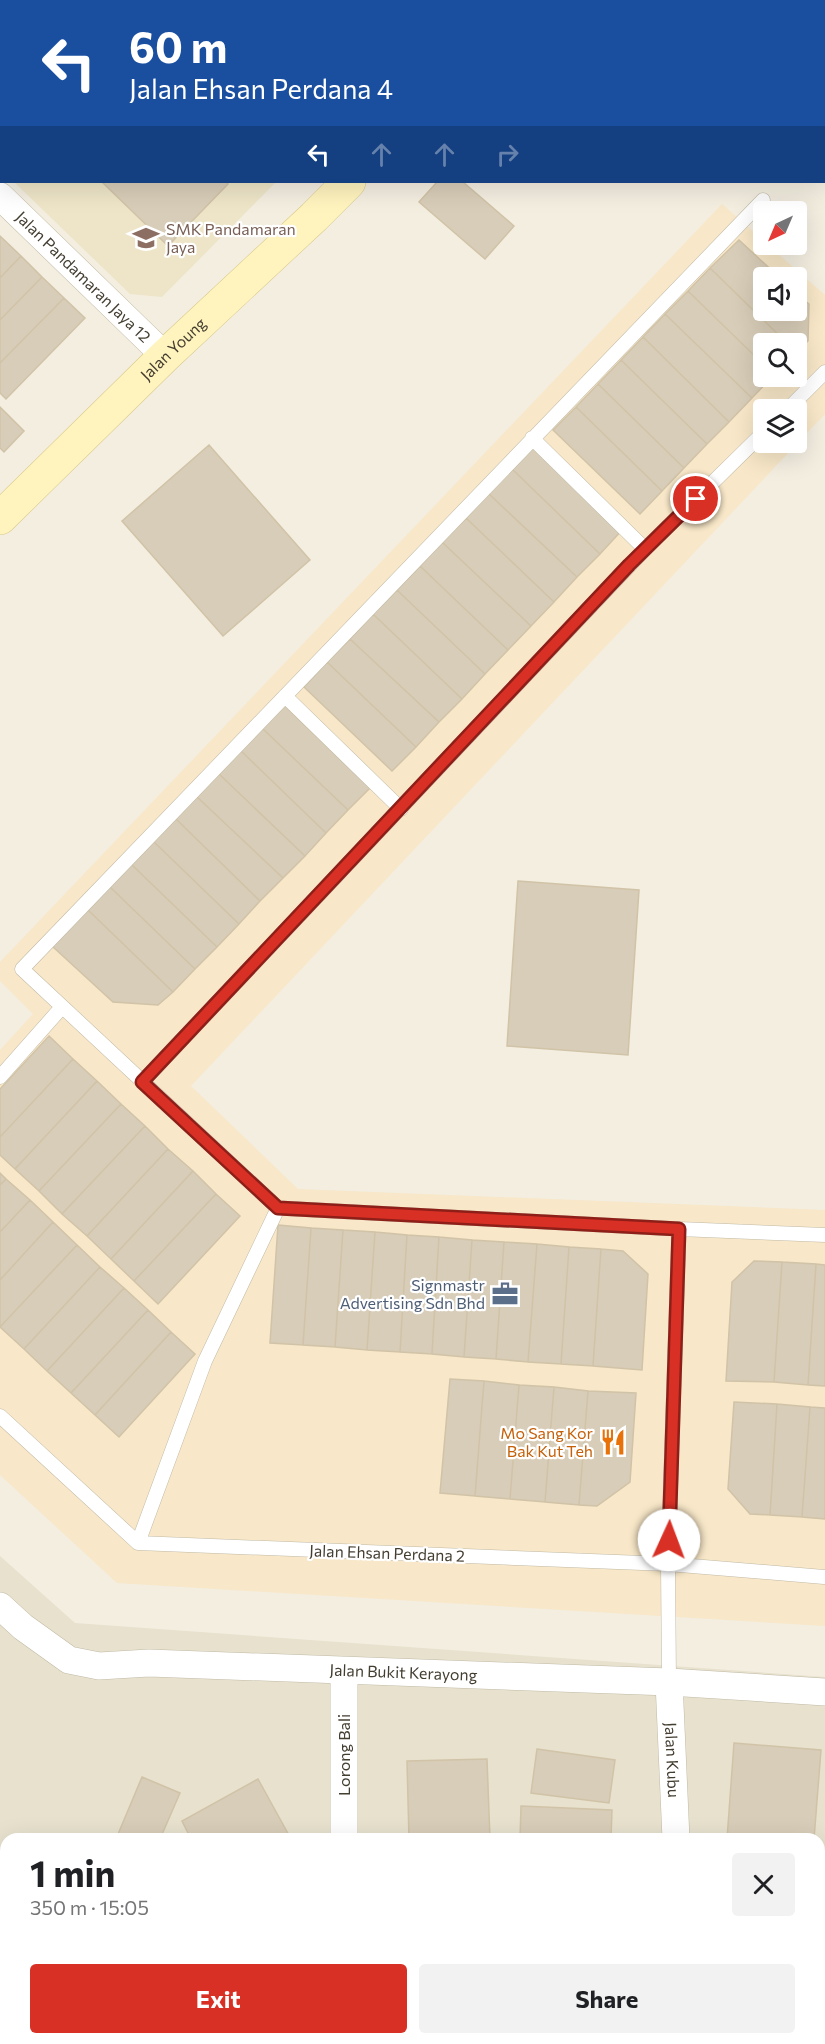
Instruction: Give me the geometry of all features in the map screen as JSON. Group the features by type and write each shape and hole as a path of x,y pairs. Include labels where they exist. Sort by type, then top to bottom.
{"main road":[{"name":"Jalan Young","path":"0,518 165,356 348,183"}],"street":[{"name":"Jalan Pandamaran Jaya 12","path":"0,196 165,356"},
{"name":"Jalan Bukit Kerayong","path":"0,1606 23,1627 69,1660 99,1666 149,1663 669,1682 825,1692"},
{"name":"Lorong Bali","path":"344,1671 344,1833"},
{"name":"Jalan Kubu","path":"669,1682 676,1833"}],"lane":[{"path":"763,200 22,969 278,1208 825,1235"},
{"path":"798,399 825,372"},
{"path":"532,438 645,549"},
{"path":"142,1082 645,549 753,443"},
{"path":"285,696 401,809"},
{"path":"0,1077 62,1007"},
{"path":"0,1416 138,1543 206,1361 278,1208"},
{"path":"669,1682 668,1564 679,1229"},
{"name":"Jalan Ehsan Perdana 2","path":"138,1543 668,1564 824,1577"}],"shaded area":[{"name":"SMK Pandamaran Jaya","path":"15,183 275,183 162,297 130,294"},
{"path":"722,204 753,231 753,255 779,255 793,267 753,267 753,321 807,321 807,279 825,295 825,414 807,433 807,399 753,399 753,453 788,453 191,1086 298,1189 825,1210 825,1626 117,1583 0,1475 0,1050 33,1014 0,981 0,962"},
{"path":"0,1556 75,1623 825,1677 825,1833 0,1833"}],"building":[{"path":"103,183 227,183 168,246"},
{"path":"436,183 464,183 514,226 485,259 419,202"},
{"path":"0,236 21,256 0,278"},
{"path":"739,240 768,267 753,267 753,310 710,268"},
{"path":"21,256 42,277 0,320 0,278"},
{"path":"710,268 753,310 753,321 764,321 777,333 753,333 753,354 688,291"},
{"path":"42,277 64,298 0,363 0,320"},
{"path":"688,291 753,354 753,387 762,387 752,398 665,314"},
{"path":"64,298 85,318 6,399 0,393 0,363"},
{"path":"807,302 809,304 807,342 807,333 777,333 764,321 807,321"},
{"path":"665,314 752,398 729,422 643,337"},
{"path":"643,337 729,422 707,444 621,360"},
{"path":"621,360 707,444 684,468 598,384"},
{"path":"598,384 684,468 662,491 576,407"},
{"path":"0,407 24,431 4,452 0,448"},
{"path":"576,407 662,491 640,514 553,430"},
{"path":"209,445 310,560 223,636 122,521"},
{"path":"535,445 623,529 600,554 512,469"},
{"path":"512,469 600,554 577,577 488,493"},
{"path":"488,493 577,577 554,602 466,518"},
{"path":"466,518 554,602 531,626 442,542"},
{"path":"442,542 531,626 508,650 420,566"},
{"path":"420,566 508,650 485,674 397,590"},
{"path":"397,590 485,674 462,699 373,614"},
{"path":"373,614 462,699 439,722 350,639"},
{"path":"350,639 439,722 416,747 327,662"},
{"path":"327,662 416,747 392,771 304,687"},
{"path":"284,705 370,788 348,810 262,728"},
{"path":"262,728 348,810 326,833 240,750"},
{"path":"240,750 326,833 305,856 218,773"},
{"path":"218,773 305,856 283,878 196,796"},
{"path":"196,796 283,878 260,901 175,818"},
{"path":"175,818 260,901 239,924 153,841"},
{"path":"153,841 239,924 217,947 131,864"},
{"path":"131,864 217,947 195,969 109,886"},
{"path":"518,881 639,890 628,1055 507,1046"},
{"path":"109,886 195,969 173,992 87,909"},
{"path":"87,909 173,992 158,1005 113,1002 52,946"},
{"path":"49,1036 73,1059 0,1137 0,1089"},
{"path":"73,1059 97,1081 15,1169 0,1155 0,1137"},
{"path":"97,1081 121,1104 39,1191 15,1169"},
{"path":"121,1104 145,1126 62,1214 39,1191"},
{"path":"145,1126 168,1149 87,1236 62,1214"},
{"path":"168,1149 193,1171 111,1259 87,1236"},
{"path":"193,1171 216,1194 134,1281 111,1259"},
{"path":"0,1173 6,1179 0,1185"},
{"path":"6,1179 30,1200 0,1232 0,1185"},
{"path":"216,1194 240,1216 158,1304 134,1281"},
{"path":"30,1200 53,1222 0,1280 0,1232"},
{"path":"53,1222 77,1245 0,1327 0,1280"},
{"path":"278,1225 311,1228 303,1345 270,1343"},
{"path":"311,1228 343,1230 335,1347 303,1345"},
{"path":"343,1230 375,1232 367,1350 335,1347"},
{"path":"375,1232 407,1235 400,1352 367,1350"},
{"path":"407,1235 439,1237 432,1354 400,1352"},
{"path":"439,1237 472,1240 464,1357 432,1354"},
{"path":"472,1240 504,1242 496,1359 464,1357"},
{"path":"504,1242 537,1244 528,1362 496,1359"},
{"path":"537,1244 569,1247 561,1364 528,1362"},
{"path":"77,1245 100,1267 24,1349 0,1327"},
{"path":"569,1247 601,1249 593,1366 561,1364"},
{"path":"601,1249 623,1251 648,1274 642,1370 593,1366"},
{"path":"754,1261 782,1262 774,1382 726,1381 732,1282"},
{"path":"782,1262 816,1264 808,1385 774,1382"},
{"path":"816,1264 825,1265 825,1386 808,1385"},
{"path":"100,1267 124,1288 47,1371 24,1349"},
{"path":"124,1288 148,1310 71,1393 47,1371"},
{"path":"148,1310 171,1332 95,1415 71,1393"},
{"path":"171,1332 195,1354 119,1437 95,1415"},
{"path":"450,1379 484,1381 475,1496 440,1493"},
{"path":"484,1381 519,1385 510,1499 475,1496"},
{"path":"519,1385 554,1387 545,1502 510,1499"},
{"path":"554,1387 588,1391 579,1505 545,1502"},
{"path":"588,1391 636,1393 630,1482 597,1506 579,1505"},
{"path":"734,1402 777,1404 770,1515 750,1514 728,1489"},
{"path":"777,1404 810,1407 802,1517 770,1515"},
{"path":"810,1407 825,1408 825,1519 802,1517"},
{"path":"734,1743 821,1750 814,1833 727,1833"},
{"path":"537,1749 615,1760 609,1803 531,1793"},
{"path":"487,1759 490,1833 409,1833 407,1761"},
{"path":"142,1777 180,1793 163,1833 119,1833"},
{"path":"258,1779 288,1833 188,1833 182,1821"},
{"path":"521,1806 612,1810 611,1833 520,1833"}],"place":[{"name":"SMK Pandamaran Jaya","path":"146,238"},
{"name":"Signmastr Advertising Sdn Bhd","path":"505,1294"},
{"name":"Mo Sang Kor Bak Kut Teh","path":"613,1442"}],"route":[{"path":"669,1540 679,1229 278,1208 142,1082 629,565 696,499"}]}
